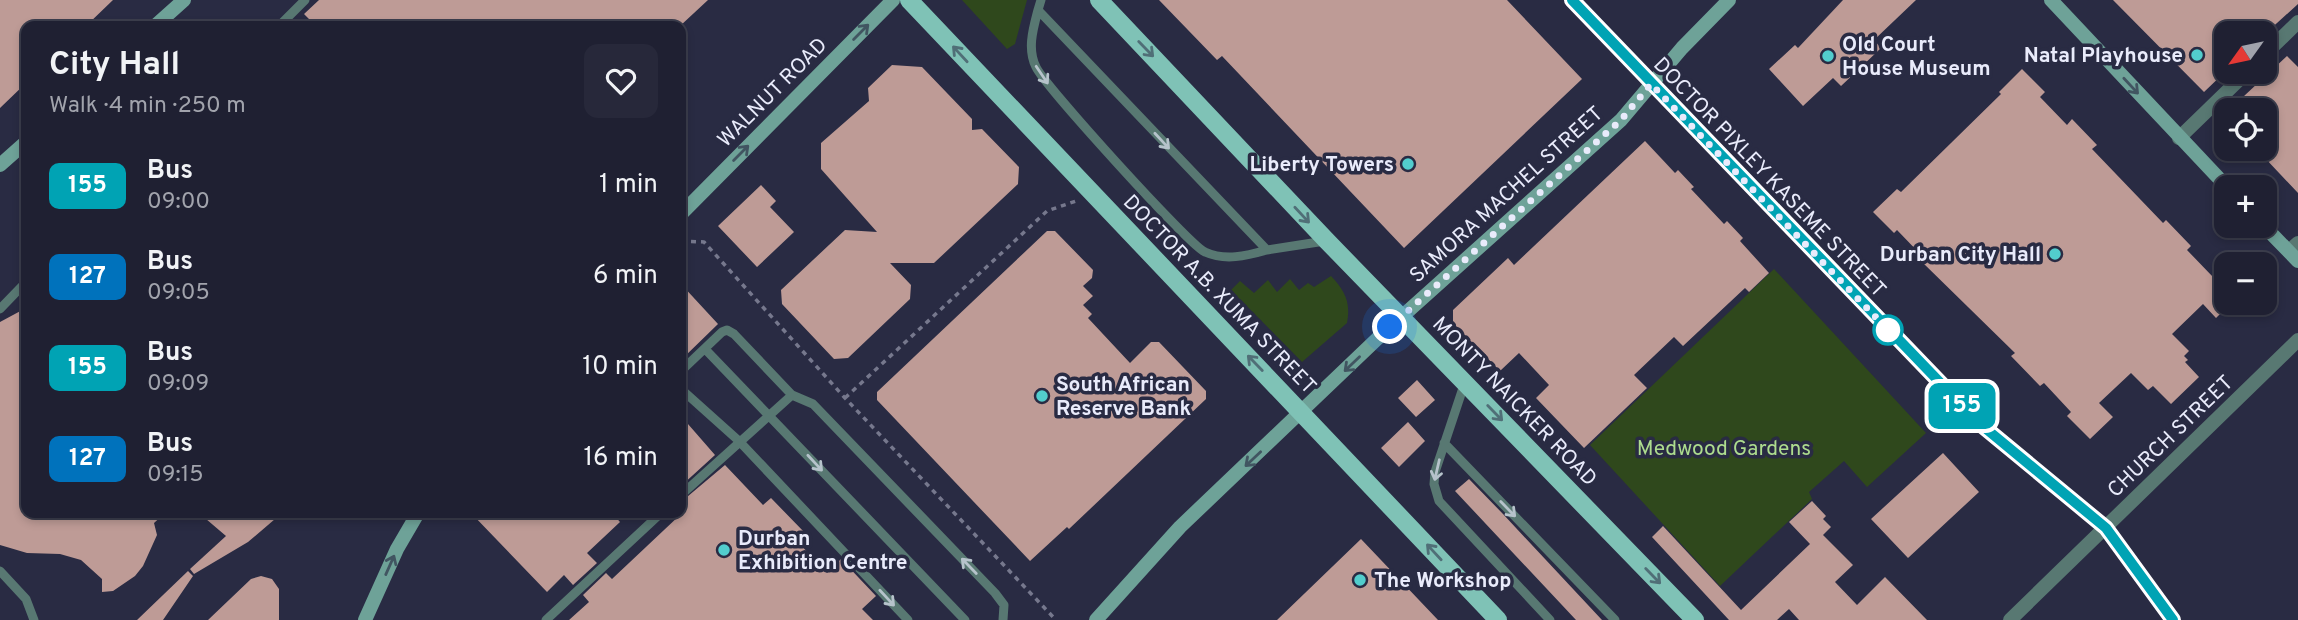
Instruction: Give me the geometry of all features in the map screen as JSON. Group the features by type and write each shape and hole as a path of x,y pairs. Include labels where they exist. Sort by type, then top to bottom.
{"main road":[{"path":"161,21 184,0"},
{"name":"WALNUT ROAD","path":"686,209 893,0"},
{"name":"DOCTOR A.B. XUMA STREET","path":"909,0 1498,620"},
{"name":"MONTY NAICKER ROAD","path":"1099,0 1326,241 1695,620"},
{"name":"DOCTOR PIXLEY KASEME STREET","path":"1572,0 1979,423 2106,528 2173,620"},
{"name":"SAMORA MACHEL STREET","path":"1096,620 1180,527 1402,317 1621,120 1730,0"},
{"path":"2051,0 2215,175"},
{"path":"0,165 21,146"},
{"path":"2277,237 2295,252"},
{"path":"365,620 397,549 415,518"}],"street":[{"path":"2277,42 2298,22"},
{"path":"2179,138 2235,84"},
{"name":"CHURCH STREET","path":"2010,620 2298,340"}],"lane":[{"path":"284,21 305,0"},
{"path":"1040,5 1267,250"},
{"path":"1040,5 1031,48 1042,79 1202,251 1236,257 1326,241"},
{"path":"0,309 21,287"},
{"path":"686,366 722,332 727,330 734,334 792,395 813,404 995,593 1004,604 1003,620"},
{"path":"705,349 965,620"},
{"path":"1465,382 1444,443 1434,484 1439,501 1550,620"},
{"path":"686,394 739,441 908,620"},
{"path":"686,490 792,395"},
{"path":"1444,443 1615,620"},
{"path":"545,620 656,518"},
{"path":"0,571 26,599 34,620"}],"path":[{"path":"845,398 1047,211 1091,193"},
{"path":"686,241 704,242 845,398 1056,620"}],"green space":[{"path":"962,0 1027,0 1015,44 1007,49"},
{"name":"Medwood Gardens","path":"1774,269 1926,433 1867,487 1844,461 1809,492 1812,499 1720,586 1590,445"},
{"path":"1331,276 1346,297 1347,323 1302,362 1231,290 1240,281 1254,293 1268,280 1277,292 1290,279 1299,290 1308,283 1314,287"}],"building":[{"path":"0,0 113,0 91,21 21,21 21,88 0,108"},
{"path":"319,0 708,0 685,21 311,21 304,14"},
{"name":"Liberty Towers","path":"1159,0 1507,0 1582,79 1404,248 1222,56 1217,60"},
{"name":"Old Court House Museum","path":"1843,0 1916,0 1874,40 1881,48 1857,71 1841,86 1833,78 1803,106 1769,69 1795,45 1798,48"},
{"name":"Natal Playhouse","path":"2113,0 2298,0 2298,4 2277,23 2214,21 2214,82 2204,92"},
{"path":"2287,56 2298,67 2298,193 2268,161 2277,161 2277,98 2242,98 2257,84 2277,84 2277,65"},
{"path":"892,65 922,67 972,119 972,130 982,129 1019,167 1018,184 934,263 890,263 911,285 910,299 848,358 834,359 782,304 781,290 845,230 877,232 821,169 821,143 869,101 868,88"},
{"name":"Durban City Hall","path":"2022,69 2045,92 2040,97 2067,125 2072,119 2097,145 2092,149 2163,223 2166,220 2191,246 2187,250 2214,276 2214,315 2219,315 2216,318 2203,304 2172,334 2189,351 2184,356 2188,360 2185,362 2199,377 2171,404 2153,386 2148,390 2131,373 2099,403 2113,417 2090,439 2067,416 2071,412 2044,383 2040,386 2011,356 2015,353 1921,261 1924,258 1897,230 1894,233 1873,212 1897,189 1901,192 2001,94 1999,92"},
{"path":"1645,141 1675,173 1678,170 1694,187 1691,189 1724,224 1727,221 1743,238 1740,241 1769,273 1749,292 1745,288 1683,346 1674,337 1634,375 1647,388 1584,448 1536,398 1549,385 1519,353 1500,371 1453,323 1453,310 1508,258 1514,265"},
{"path":"761,185 776,201 770,207 794,232 757,267 718,226"},
{"name":"South African Reserve Bank","path":"1047,231 1055,231 1093,270 1092,278 1083,286 1093,296 1083,305 1092,314 1088,318 1130,363 1151,342 1159,342 1206,391 1206,399 1069,529 1067,527 1030,561 877,400 877,392"},
{"path":"686,289 718,324 686,355"},
{"path":"21,311 21,518 160,518 154,523 157,535 143,566 135,576 113,591 102,592 102,579 81,560 60,554 27,553 0,545 0,322"},
{"path":"1417,380 1435,400 1416,417 1398,398"},
{"path":"686,422 715,455 686,481"},
{"path":"1408,422 1425,441 1399,467 1381,448"},
{"path":"1943,453 1979,492 1908,558 1871,519"},
{"name":"Durban Exhibition Centre","path":"725,465 763,505 771,498 805,533 797,541 827,573 841,559 876,596 862,609 873,620 569,620 589,602 583,595 606,573 612,579 677,518 686,518 686,498"},
{"path":"1469,479 1602,620 1576,620 1455,491"},
{"path":"1812,501 1826,516 1823,519 1831,527 1823,535 1853,565 1835,582 1857,605 1885,577 1927,620 1799,620 1789,609 1777,620 1729,620 1652,537 1663,526 1741,610 1810,544 1789,522"},
{"path":"205,518 276,518 248,542 194,574 190,569 226,536"},
{"path":"476,518 616,518 620,522 587,553 597,563 573,585 564,575 547,592"},
{"name":"The Workshop","path":"1361,539 1438,620 1277,620"},
{"path":"188,571 193,576 163,620 137,620"},
{"path":"261,576 272,579 279,589 279,620 208,620 251,579"}],"bus line":[{"name":"155","path":"1572,0 1979,423 2106,528 2173,620"}],"place":[{"name":"Natal Playhouse","path":"2197,55"},
{"name":"Old Court House Museum","path":"1828,56"},
{"name":"Liberty Towers","path":"1408,164"},
{"name":"Durban City Hall","path":"2055,254"},
{"name":"South African Reserve Bank","path":"1042,396"},
{"name":"Durban Exhibition Centre","path":"724,550"},
{"name":"The Workshop","path":"1360,580"}],"route":[{"path":"1390,327 1621,120 1651,84 1890,332 1888,330"}]}
